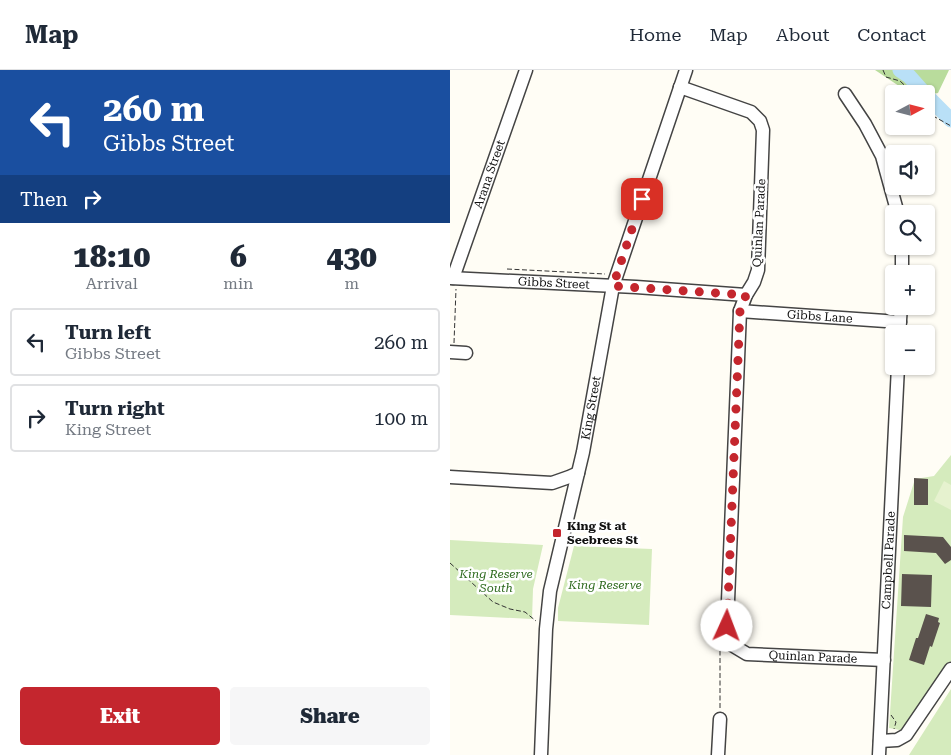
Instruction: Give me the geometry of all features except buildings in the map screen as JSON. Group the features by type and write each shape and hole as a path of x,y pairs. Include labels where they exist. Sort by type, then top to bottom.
{"street":[{"name":"Arana Street","path":"453,278 526,70"},
{"name":"King Street","path":"541,755 547,610 578,473 613,286 686,70"},
{"name":"Quinlan Parade","path":"680,87 751,112 762,126 758,270 740,311 727,626 732,645 747,654 884,660"},
{"path":"844,94 865,124 882,156 896,205"},
{"name":"Gibbs Street","path":"453,278 746,295"},
{"name":"Gibbs Lane","path":"740,311 885,326"},
{"name":"Campbell Parade","path":"879,755 898,375"},
{"path":"450,477 552,483 578,473"},
{"path":"552,483 567,491 572,497"},
{"path":"880,741 897,740 906,735 951,669"},
{"path":"718,755 720,719"}],"path":[{"path":"883,70 886,77 900,80 905,85"},
{"path":"935,117 951,126"},
{"path":"453,278 456,352"},
{"path":"450,563 492,602 525,612 538,623"},
{"path":"720,719 720,651 732,645"}],"green space":[{"path":"875,70 949,70 938,93 935,94 935,85 898,85"},
{"path":"951,455 951,661 905,731 889,728 903,517 915,479 934,476"},
{"path":"944,481 951,485 951,510 934,501"},
{"name":"King Reserve South","path":"450,540 543,545 533,589 532,619 450,615"},
{"name":"King Reserve","path":"574,546 652,549 649,625 558,621 558,608"},
{"path":"951,689 951,755 909,755"}],"waterway":[{"path":"900,70 917,85"},
{"path":"935,104 951,120"}],"place":[{"name":"King St at Seebrees St","path":"557,533"}],"route":[{"path":"642,199 613,286 746,295 740,311 727,626"}]}
